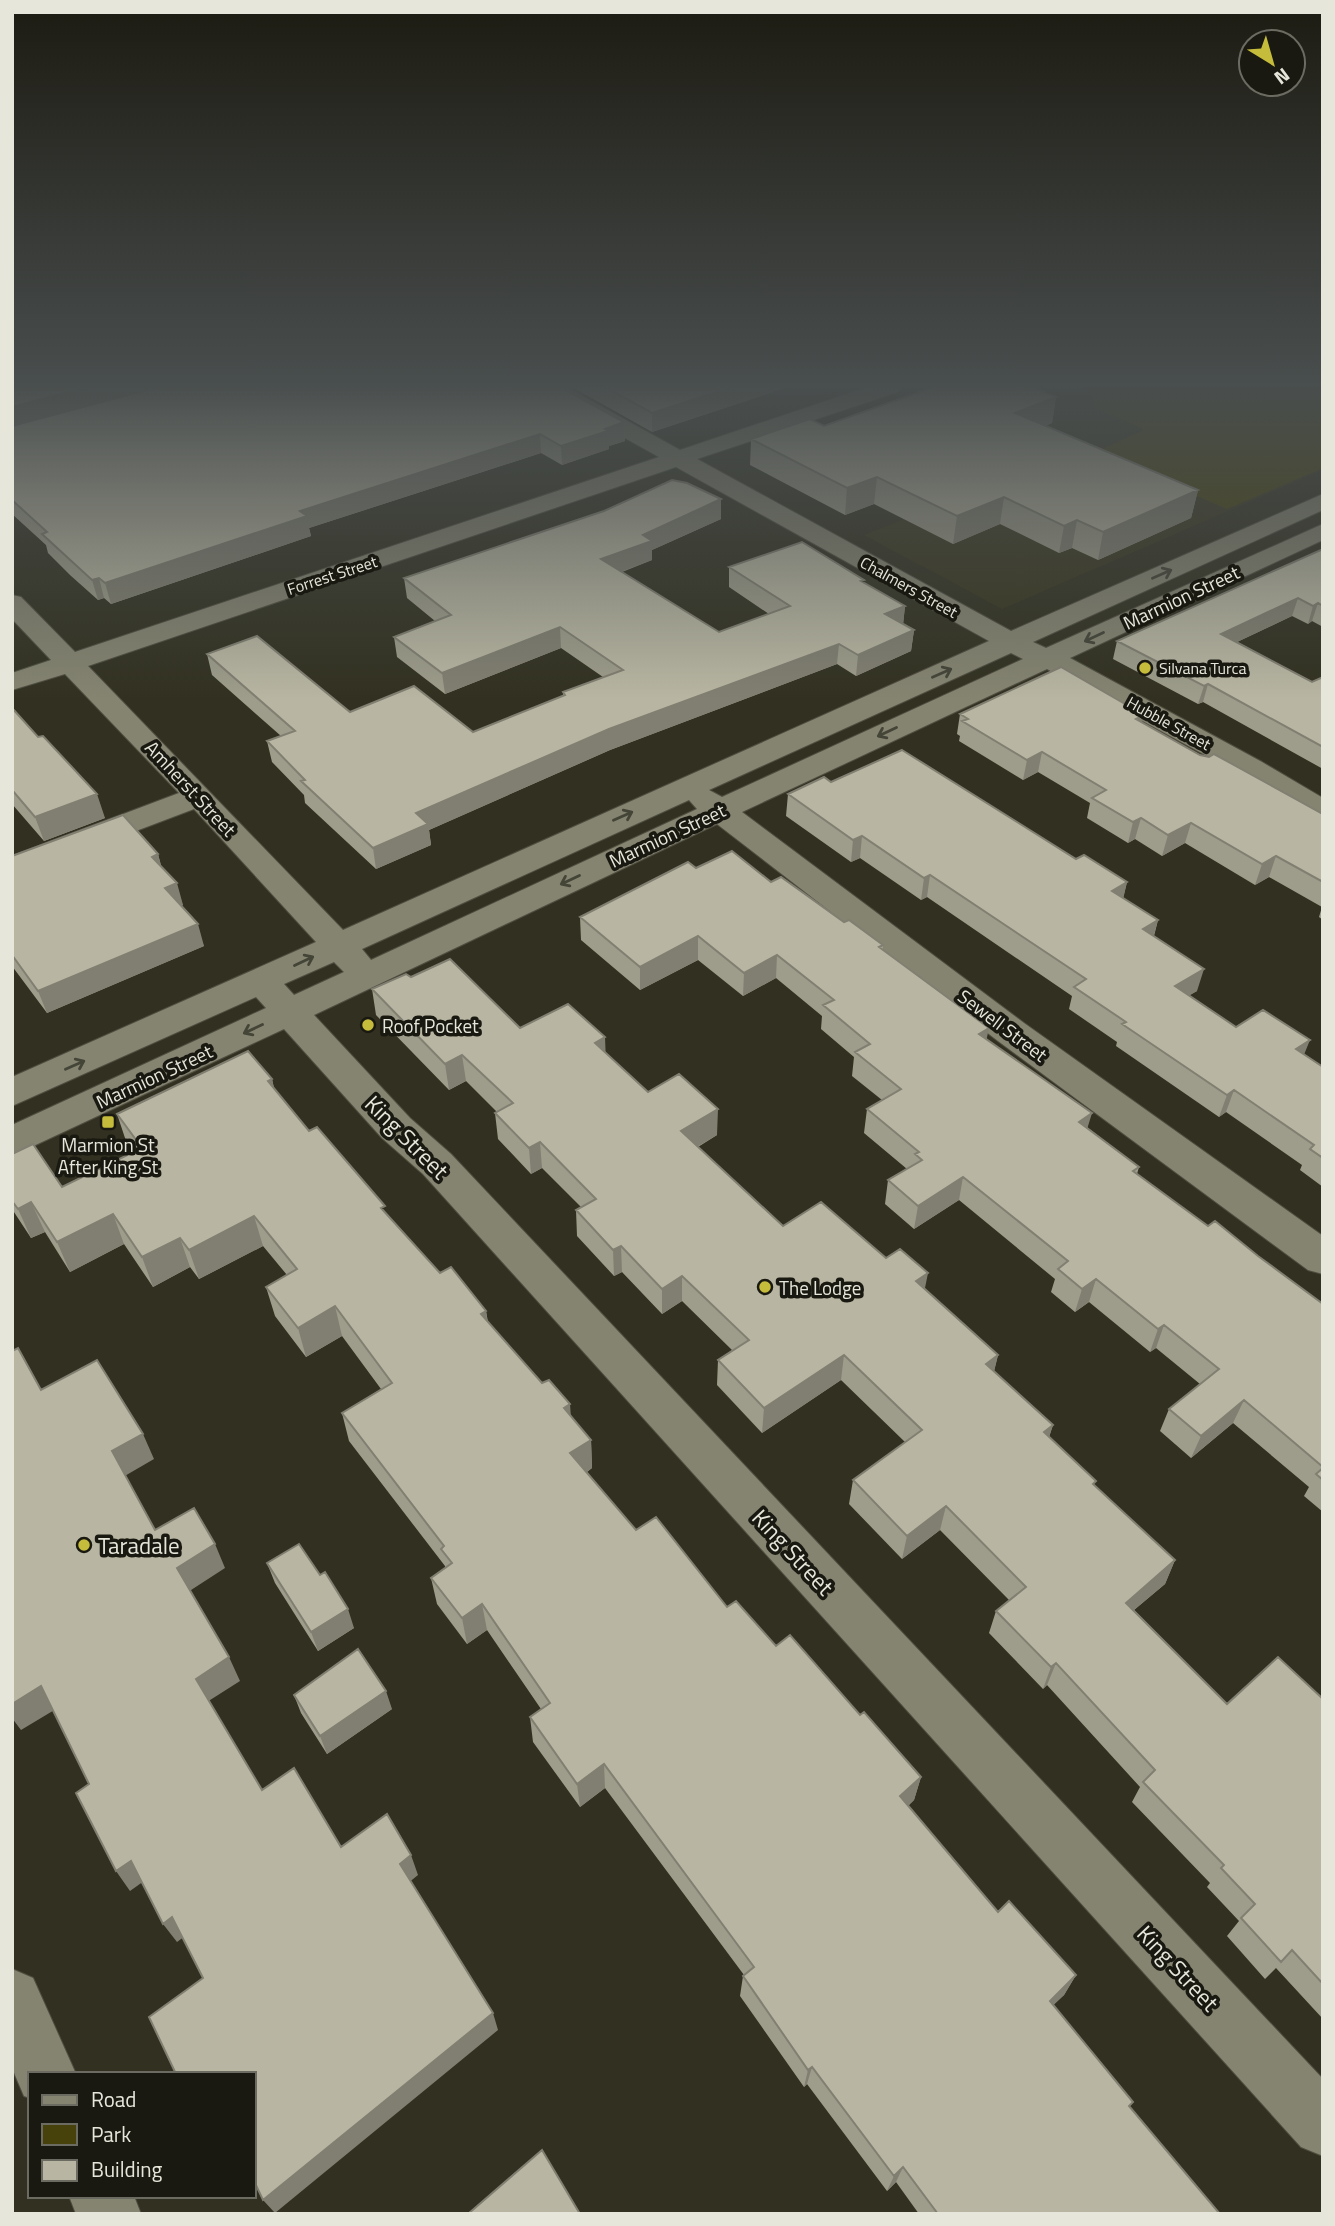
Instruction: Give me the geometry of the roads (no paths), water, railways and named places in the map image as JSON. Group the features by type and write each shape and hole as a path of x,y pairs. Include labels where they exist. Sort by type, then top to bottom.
{"street":[{"name":"Forrest Street","path":"12,681 583,491"},
{"name":"Chalmers Street","path":"740,491 1010,642"},
{"name":"Marmion Street","path":"12,1142 275,997 339,946 1323,501"},
{"path":"1278,522 1319,536"},
{"name":"Marmion Street","path":"12,1093 275,997 368,975 1045,659 1319,536"},
{"name":"Amherst Street","path":"12,603 368,975"},
{"name":"Hubble Street","path":"1010,642 1063,665 1251,768 1323,812"},
{"name":"Sewell Street","path":"688,787 1011,1032 1323,1258"},
{"path":"12,868 199,796"},
{"name":"King Street","path":"275,997 396,1128 436,1164 1323,2125"},
{"path":"12,1998 45,2072"},
{"path":"102,2198 109,2214"}],"place":[{"name":"Silvana Turca","path":"1145,668"},
{"name":"Roof Pocket","path":"368,1025"},
{"name":"Marmion St After King St","path":"108,1122"},
{"name":"The Lodge","path":"765,1287"},
{"name":"Taradale","path":"84,1545"}]}
